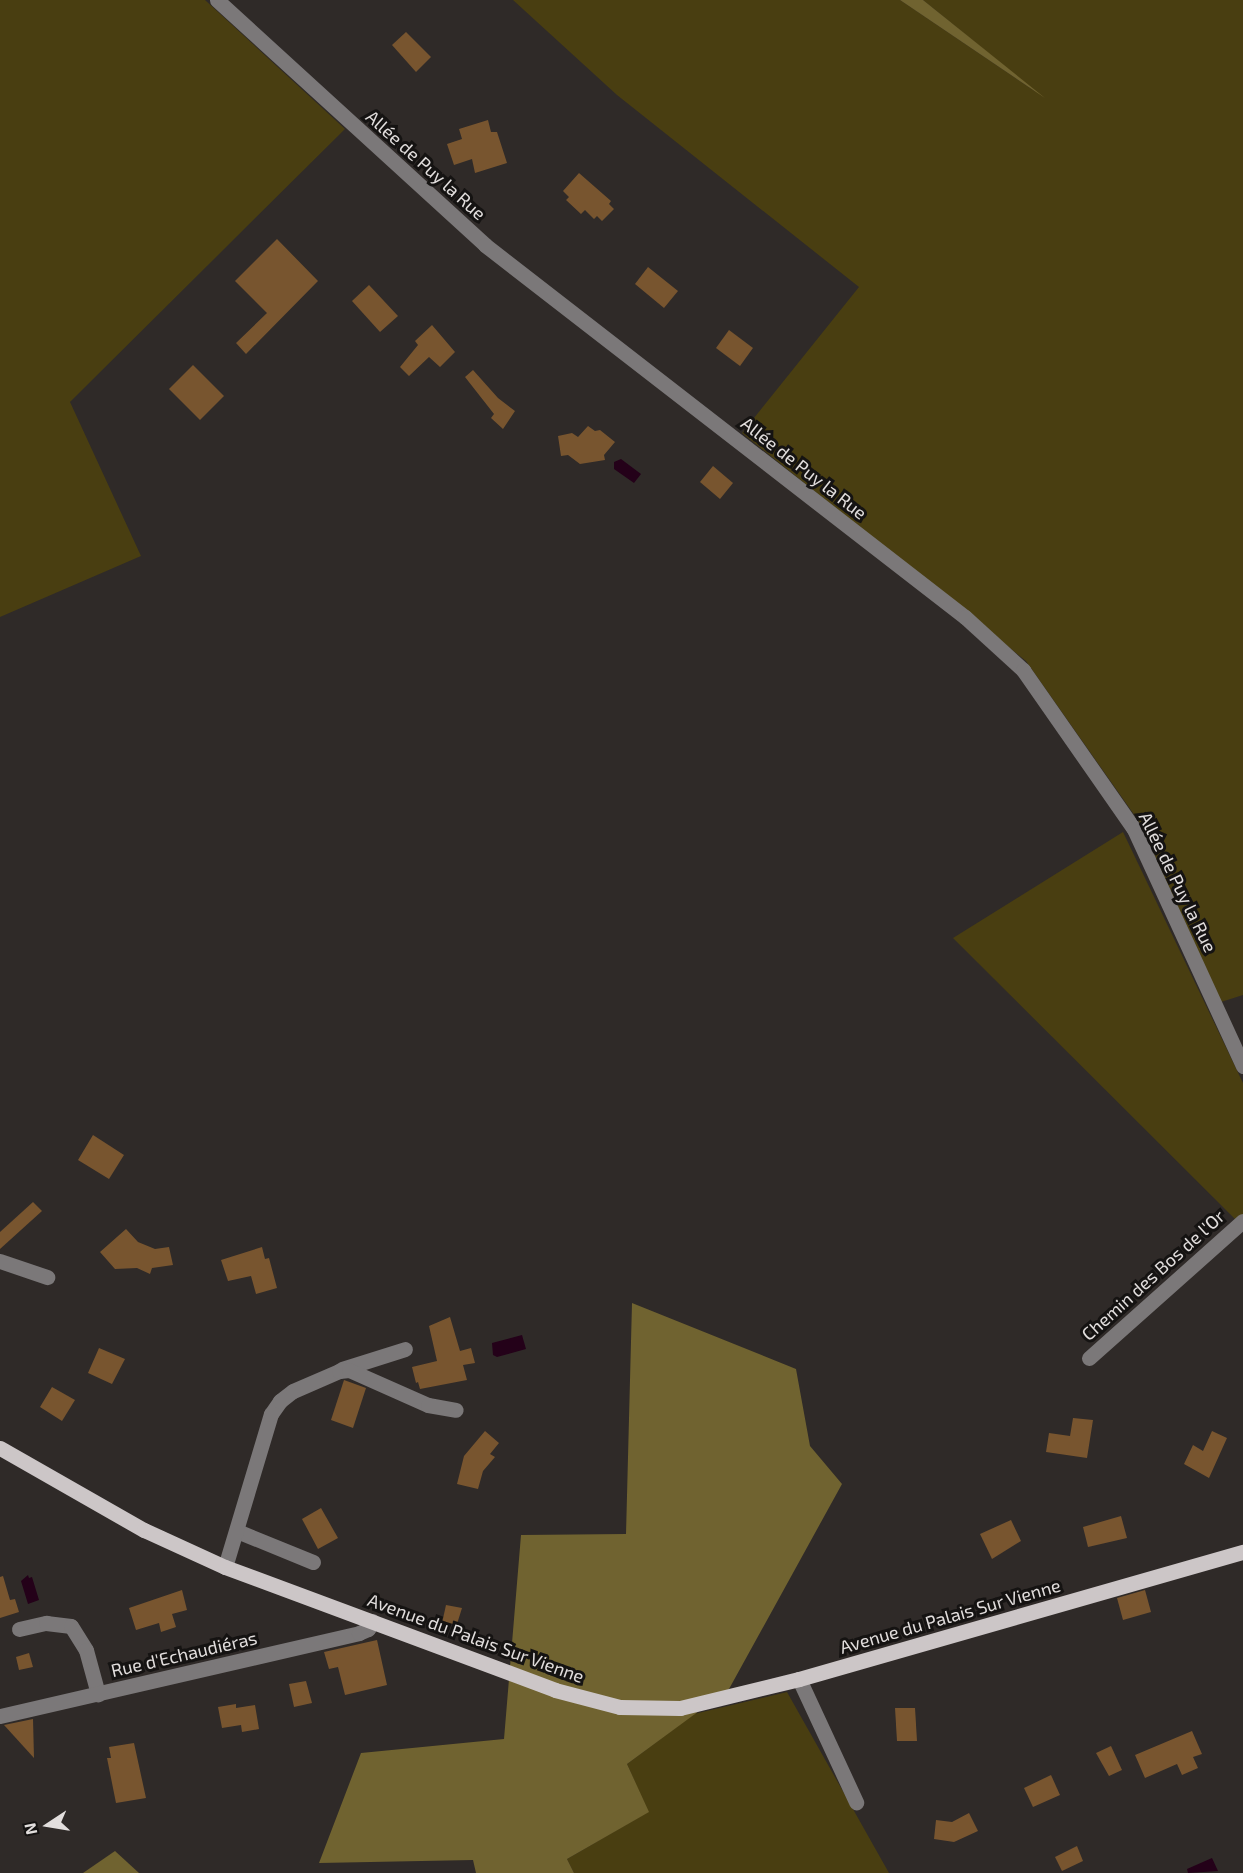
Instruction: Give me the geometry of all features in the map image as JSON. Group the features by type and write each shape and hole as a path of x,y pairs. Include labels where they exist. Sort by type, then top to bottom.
{"main road":[{"name":"Avenue du Palais Sur Vienne","path":"0,1448 144,1530 225,1567 555,1690 620,1707 680,1708 799,1679 1243,1552"}],"street":[{"name":"Allée de Puy la Rue","path":"217,0 485,244 964,618 1023,670 1134,829 1243,1066"},
{"name":"Chemin des Bos de l'Or","path":"1089,1358 1243,1221"},
{"path":"0,1261 47,1277"},
{"path":"225,1567 271,1414 280,1401 293,1391 339,1371 405,1349"},
{"path":"339,1371 350,1370 428,1405 456,1410"},
{"path":"237,1531 313,1562"},
{"name":"Rue d'Echaudiéras","path":"0,1716 359,1633 368,1629 372,1621"},
{"path":"19,1629 46,1623 71,1626 86,1650 98,1694"},
{"path":"799,1679 856,1802"}],"shaded area":[{"path":"0,0 205,0 345,129 70,402 141,556 0,617"},
{"path":"513,0 900,0 1036,92 923,0 1243,0 1243,995 1221,1002 1140,823 1026,661 742,433 859,287 617,95"},
{"path":"900,0 923,0 1045,98"},
{"path":"621,459 641,474 634,483 614,469 614,462"},
{"path":"1123,832 1243,1083 1243,1215 1237,1221 953,938"},
{"path":"632,1303 796,1369 810,1446 842,1484 729,1689 627,1764 649,1812 567,1859 574,1873 476,1873 473,1860 319,1863 361,1753 504,1739 521,1535 626,1534"},
{"path":"522,1335 526,1349 497,1357 493,1355 492,1343"},
{"path":"28,1575 29,1578 32,1577 39,1600 28,1604 21,1581"},
{"path":"787,1692 889,1873 574,1873 567,1859 648,1812 627,1764 694,1714"},
{"path":"115,1851 139,1873 83,1873"},
{"path":"1212,1858 1218,1871 1188,1873 1187,1869"}],"building":[{"path":"406,32 431,57 416,72 392,45"},
{"path":"488,120 491,132 497,132 507,163 475,173 472,159 454,165 447,144 462,139 459,129"},
{"path":"579,173 611,201 609,204 614,209 602,221 597,216 594,219 585,210 581,214 566,200 569,197 563,191"},
{"path":"277,239 318,281 246,354 236,343 267,313 235,281"},
{"path":"648,267 678,291 664,308 635,284"},
{"path":"369,285 398,316 380,332 352,301"},
{"path":"432,325 455,352 440,367 429,357 409,376 400,367 418,345 415,341"},
{"path":"729,330 753,348 740,366 716,348"},
{"path":"193,365 224,396 200,420 169,389"},
{"path":"473,370 498,398 515,411 503,429 491,418 494,414 465,377"},
{"path":"588,426 595,431 600,430 615,442 604,455 605,460 580,464 568,455 561,456 558,436 572,433 578,437"},
{"path":"713,466 733,483 720,499 700,482"},
{"path":"93,1135 124,1155 109,1179 78,1160"},
{"path":"33,1202 42,1211 0,1249 0,1232"},
{"path":"126,1229 138,1242 155,1249 169,1247 173,1265 152,1268 150,1274 137,1268 115,1269 100,1252"},
{"path":"262,1247 265,1259 269,1258 277,1288 256,1294 251,1276 228,1281 221,1260"},
{"path":"450,1317 460,1351 471,1348 475,1363 463,1365 467,1380 420,1389 412,1367 437,1361 429,1326"},
{"path":"99,1348 125,1359 112,1384 88,1373"},
{"path":"344,1380 366,1388 353,1428 331,1420"},
{"path":"52,1387 75,1400 62,1421 40,1407"},
{"path":"1073,1418 1093,1420 1087,1458 1046,1452 1049,1433 1070,1436"},
{"path":"485,1431 499,1443 490,1454 495,1457 483,1471 478,1489 457,1484 464,1456"},
{"path":"1212,1431 1227,1438 1209,1478 1184,1464 1193,1445 1203,1451"},
{"path":"321,1508 338,1538 318,1549 302,1519"},
{"path":"1121,1516 1127,1538 1088,1547 1083,1527"},
{"path":"1011,1520 1021,1541 992,1559 980,1534"},
{"path":"3,1576 10,1600 15,1599 19,1612 0,1618 0,1577"},
{"path":"182,1590 187,1610 172,1614 176,1627 161,1632 159,1623 136,1630 129,1608"},
{"path":"1145,1590 1151,1612 1123,1620 1117,1598"},
{"path":"446,1605 462,1608 457,1624 442,1623"},
{"path":"377,1640 387,1685 345,1695 338,1667 329,1669 324,1652"},
{"path":"29,1653 33,1667 19,1670 16,1657"},
{"path":"306,1681 312,1703 294,1707 289,1684"},
{"path":"236,1704 236,1708 255,1705 259,1729 242,1732 241,1725 222,1728 218,1707"},
{"path":"895,1708 915,1708 917,1741 897,1741"},
{"path":"33,1719 34,1758 4,1725"},
{"path":"1192,1731 1202,1754 1193,1757 1198,1768 1182,1775 1177,1764 1145,1778 1135,1755"},
{"path":"134,1743 146,1798 116,1803 107,1758 111,1758 109,1747"},
{"path":"1111,1746 1122,1770 1109,1776 1096,1753"},
{"path":"1051,1775 1060,1795 1033,1807 1024,1788"},
{"path":"969,1813 978,1831 954,1842 934,1839 936,1820 952,1822"},
{"path":"1077,1846 1083,1861 1062,1871 1055,1857"}]}
